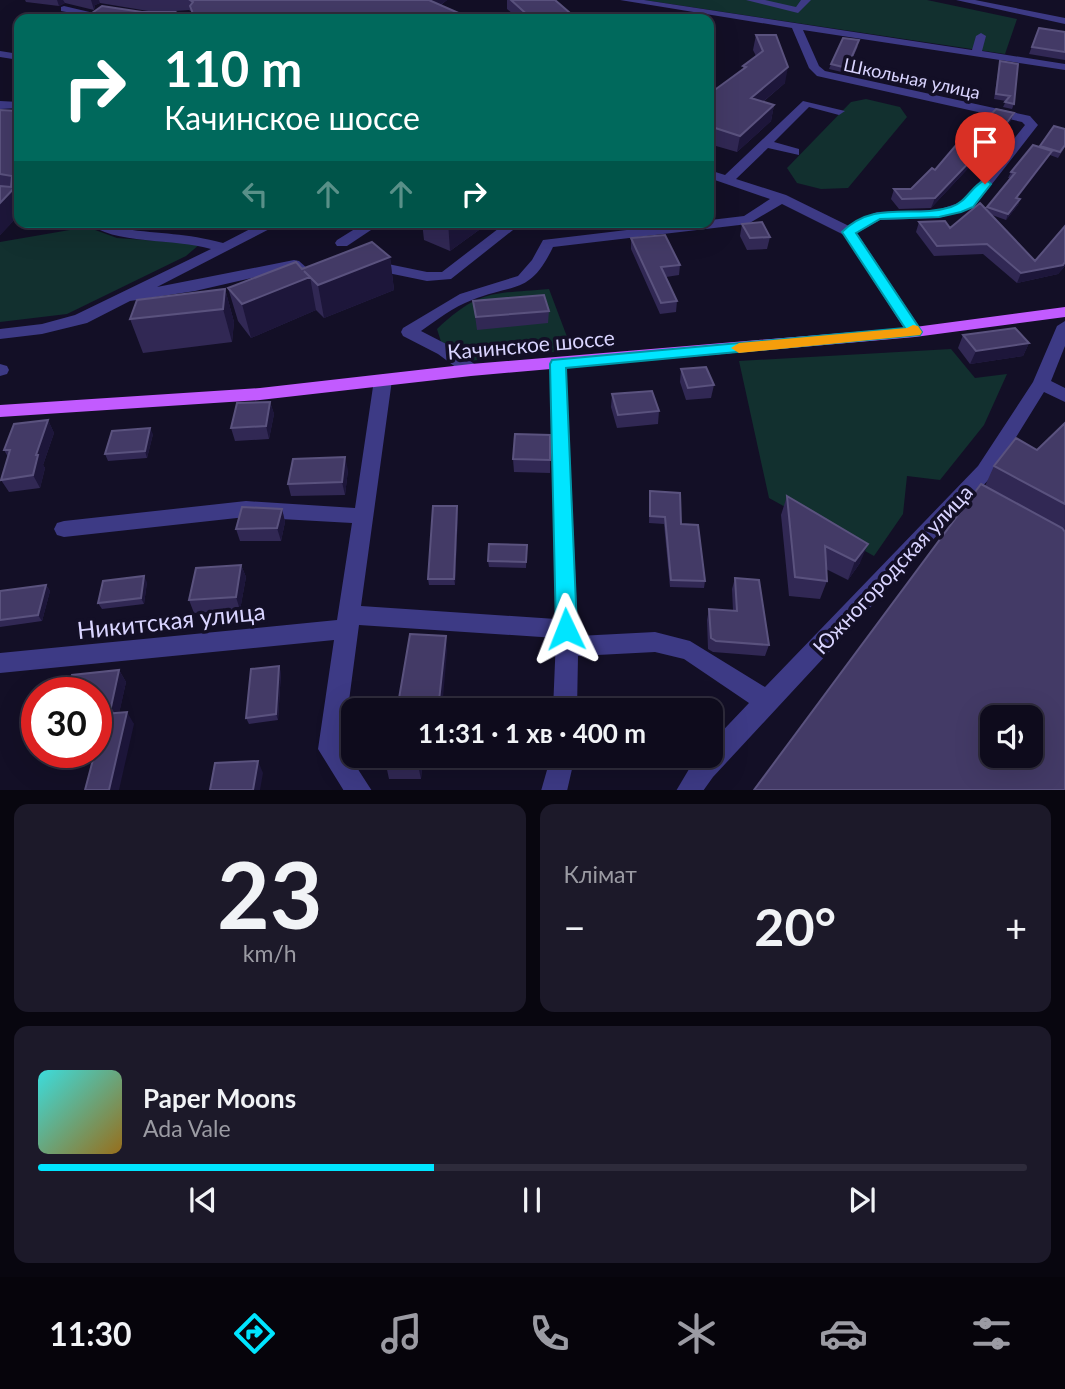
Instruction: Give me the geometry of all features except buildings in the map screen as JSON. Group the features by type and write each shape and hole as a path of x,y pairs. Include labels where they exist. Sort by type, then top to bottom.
{"main road":[{"name":"Качинское шоссе","path":"0,411 260,394 471,370 915,332 1065,312"}],"street":[{"path":"625,0 796,26 979,45 1065,67"},
{"path":"751,0 798,10 806,0"},
{"path":"961,0 1065,21"},
{"path":"64,9 92,14"},
{"path":"855,25 914,39"},
{"name":"Школьная улица","path":"796,26 814,68 821,74 833,79 1026,120 1032,125 969,204 939,214 877,216 849,232"},
{"path":"727,180 807,103 839,111"},
{"path":"765,143 794,152"},
{"path":"714,176 781,198 849,232 915,332"},
{"path":"714,224 748,220 781,198"},
{"path":"107,228 118,233 190,237 225,248"},
{"path":"0,334 42,329 81,319 264,228"},
{"path":"342,243 366,228"},
{"path":"350,274 389,266 433,277 446,276 508,228"},
{"path":"471,370 444,350 409,332 464,298 520,281 536,267 548,243 678,228"},
{"path":"130,296 195,286 294,264 316,284"},
{"name":"Южногородская улица","path":"688,790 704,768 985,471 1041,383 1064,332"},
{"path":"558,364 566,638 565,698"},
{"path":"360,790 330,749 383,380"},
{"path":"1041,383 1065,396"},
{"path":"957,500 981,513"},
{"path":"64,529 246,509 364,516"},
{"name":"Никитская улица","path":"0,663 348,622 656,642 690,651 767,702"},
{"path":"554,790 560,768"}],"green space":[{"path":"644,0 927,0 1017,19 1005,54"},
{"path":"866,99 900,107 907,117 848,188 821,189 797,183 787,168 851,102"},
{"path":"90,228 117,238 200,244 186,256 67,314 0,322 0,242"},
{"path":"549,289 572,350 469,361 443,348 437,329 477,300 500,293"},
{"path":"951,349 975,378 1007,374 984,425 940,480 907,476 903,514 874,556 769,498 739,361"}],"slow traffic":[{"path":"739,348 915,332 913,330"}],"route":[{"path":"566,629 558,364 915,332 849,232 877,216 939,214 956,209 969,204 985,184"}]}
